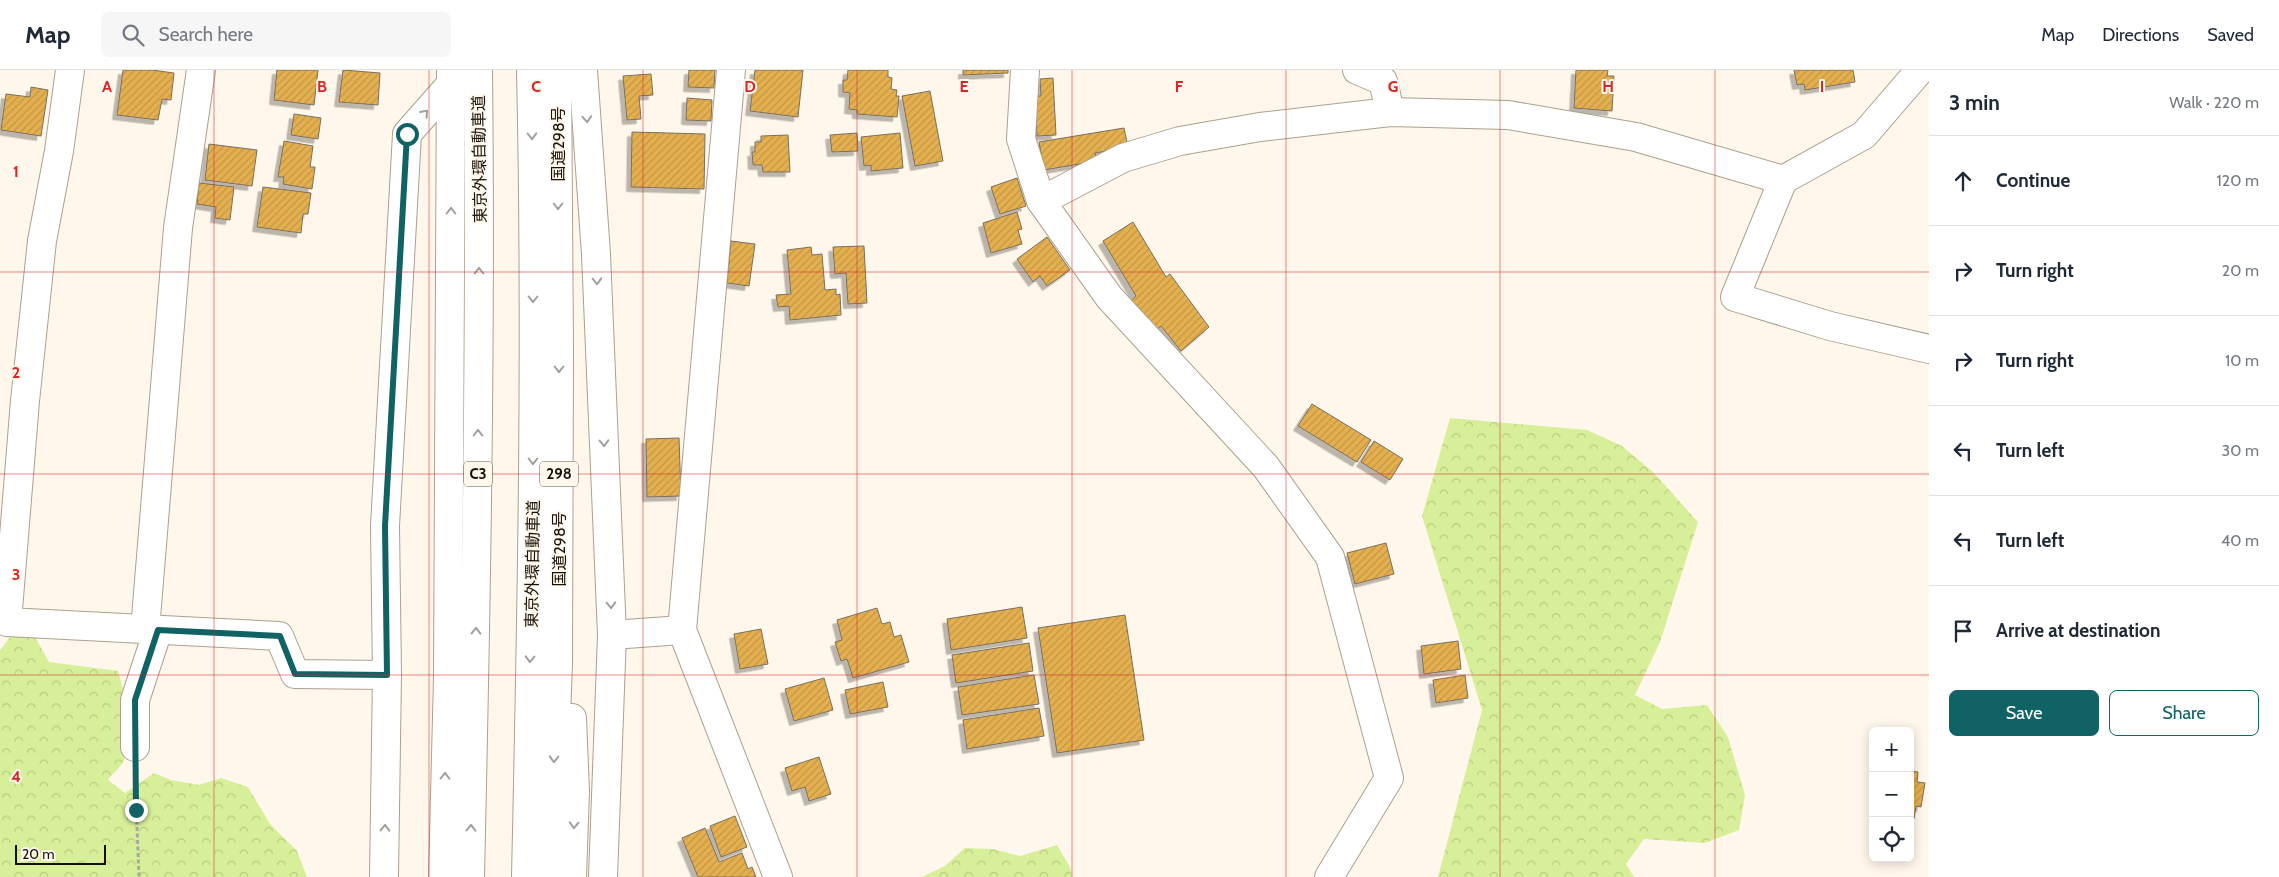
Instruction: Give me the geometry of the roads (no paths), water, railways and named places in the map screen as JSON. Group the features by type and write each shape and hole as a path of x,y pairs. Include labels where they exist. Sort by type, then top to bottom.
{"main road":[{"path":"70,70 59,151 42,241 25,401 7,622 280,636 295,674 387,675"},
{"path":"135,747 135,700 151,630 178,228 201,70"},
{"name":"東京外環自動車道","path":"470,877 477,560 480,200 478,70"},
{"name":"東京外環自動車道","path":"526,877 533,539 534,193 531,70"},
{"name":"国道298号","path":"550,877 558,664 557,70"},
{"path":"583,70 597,264 612,635 604,877"},
{"path":"731,70 682,630 778,877"},
{"path":"1025,70 1021,139 1041,201 1109,297 1266,467 1330,557 1389,778 1329,877"},
{"path":"1357,70 1383,81 1390,112"},
{"path":"1920,70 1864,135 1784,180 1735,297 1830,326 1929,349"},
{"path":"443,877 448,676 451,77"},
{"path":"384,877 387,675 385,526 407,134 451,77"},
{"path":"1041,201 1122,158 1180,141 1260,127 1390,112 1508,115 1627,135 1784,180"},
{"path":"424,877 436,498 450,286"},
{"path":"559,479 576,791 572,877"},
{"path":"612,635 682,630"}]}
